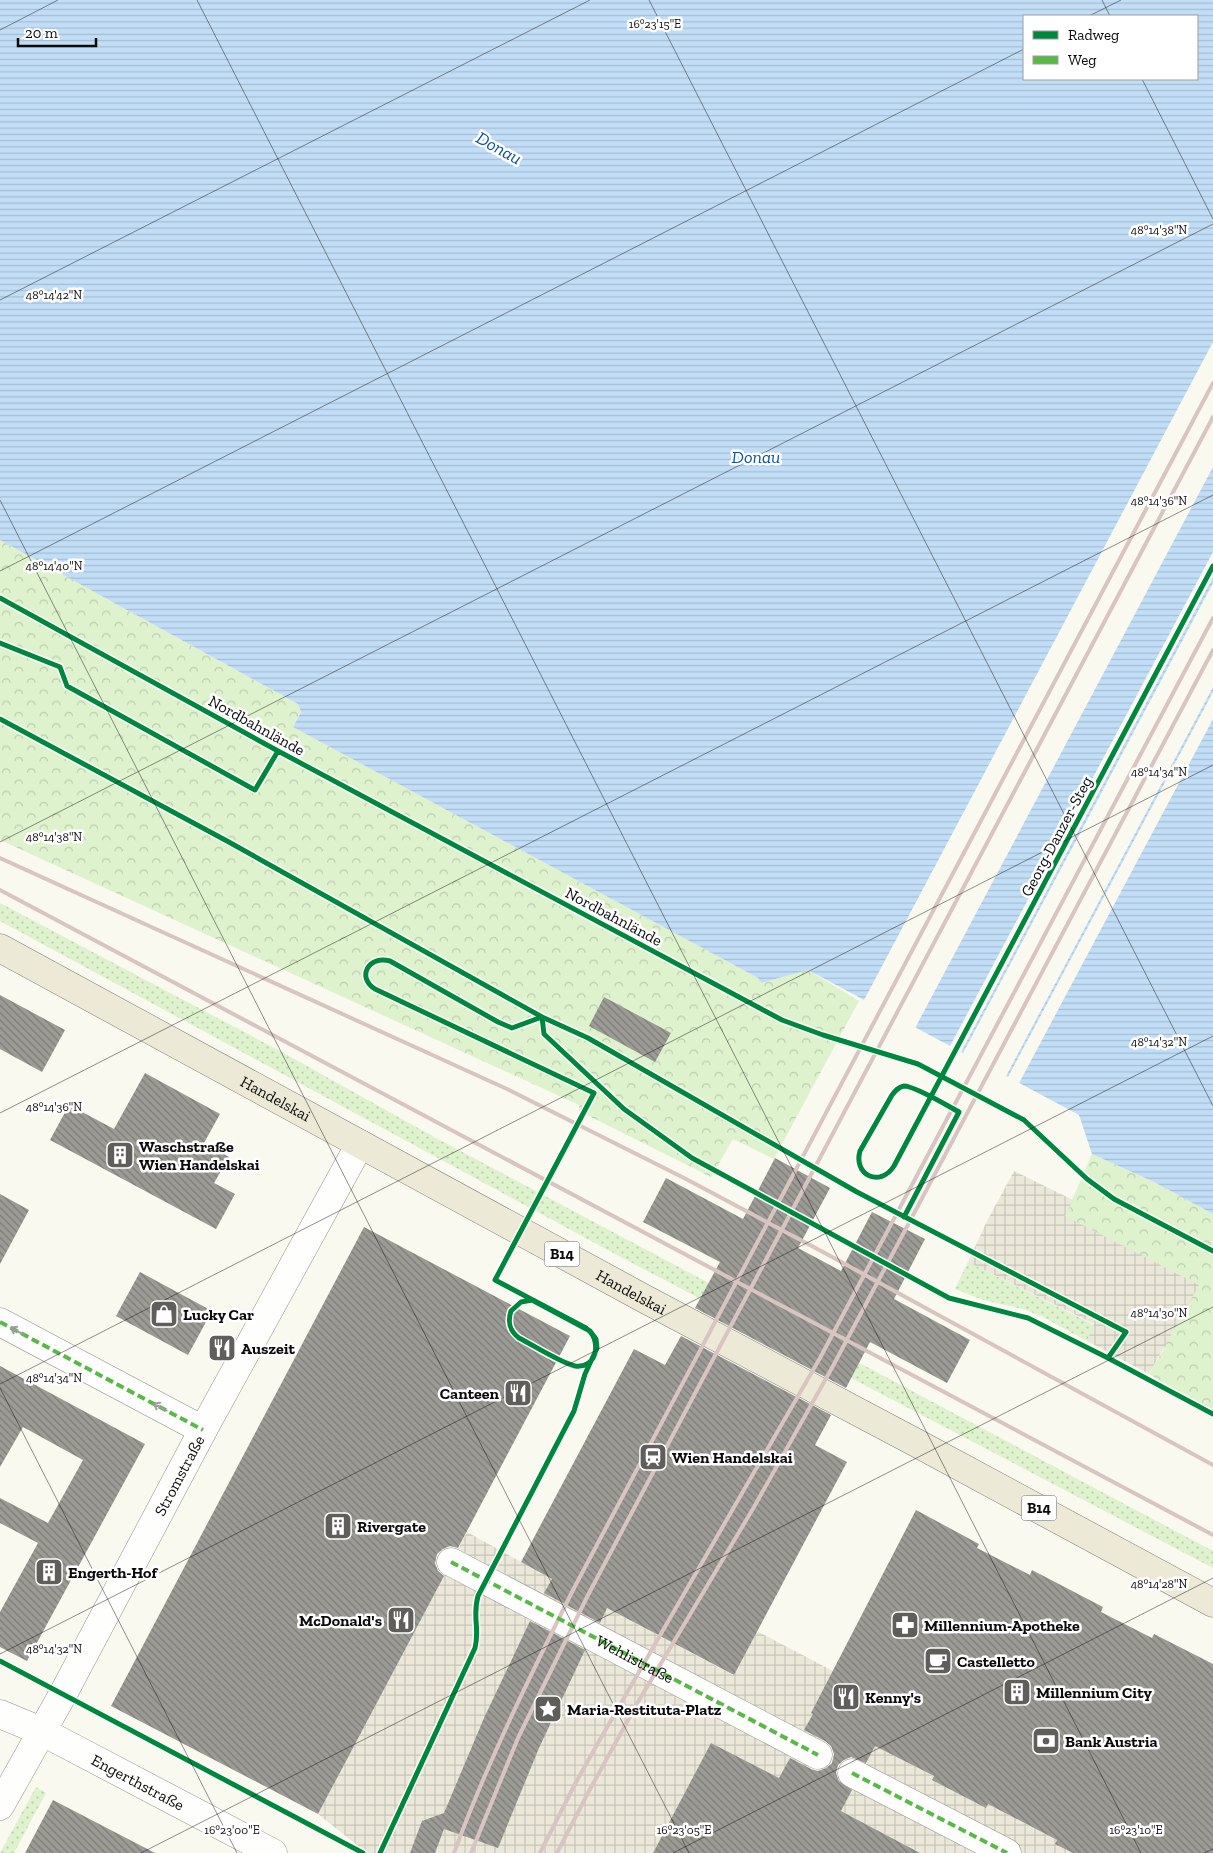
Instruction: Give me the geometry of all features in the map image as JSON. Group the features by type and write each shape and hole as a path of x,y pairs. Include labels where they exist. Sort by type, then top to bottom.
{"main road":[{"name":"Handelskai","path":"0,948 643,1298 1213,1603"}],"street":[{"name":"Stromstraße","path":"0,1806 360,1144"},
{"path":"0,1322 203,1430"},
{"name":"Wehlistraße","path":"451,1562 818,1755"},
{"name":"Engerthstraße","path":"0,1714 41,1731 273,1853"},
{"path":"852,1773 1007,1853"}],"green space":[{"path":"0,540 298,704 301,712 293,727 758,978 761,983 808,970 859,1001 774,1159 733,1139 711,1177 579,1111 579,1105 0,840"},
{"path":"0,903 280,1051 436,1138 1213,1551 1213,1568 617,1255 0,921"},
{"path":"1092,1154 1154,1182 1213,1214 1213,1412 1149,1374 1164,1349 1065,1216"},
{"path":"968,1262 1094,1325 1087,1341 1041,1316 1023,1309 983,1300 955,1289"},
{"path":"36,1787 46,1793 14,1853 0,1853"}],"shaded area":[{"path":"1014,1171 1073,1200 1065,1216 1199,1285 1149,1374 1087,1341 1094,1324 968,1262 987,1221"},
{"name":"Maria-Restituta-Platz","path":"467,1532 733,1675 757,1631 833,1671 841,1728 827,1737 809,1772 807,1793 711,1743 653,1853 367,1853 318,1814"},
{"path":"864,1740 1082,1853 920,1853 830,1805 843,1790 862,1755"}],"water":[{"name":"Donau","path":"0,0 1213,0 1213,1214 1154,1182 1092,1154 1079,1115 808,970 761,983 758,978 293,727 301,712 298,704 0,540"}],"pier":[{"path":"1213,342 1213,467 914,1030 863,1002"},
{"path":"1213,552 1213,577 960,1054 949,1048"},
{"path":"1213,583 1213,687 1005,1078 962,1055"},
{"path":"1213,692 1213,719 1018,1085 1007,1079"}],"building":[{"path":"0,995 65,1030 42,1072 0,1049"},
{"path":"604,997 671,1033 655,1062 589,1026"},
{"path":"145,1073 220,1114 204,1143 229,1157 214,1183 235,1194 216,1229 50,1140 69,1105 114,1129"},
{"path":"775,1158 830,1188 798,1248 841,1271 872,1212 925,1239 894,1299 970,1340 947,1383 870,1342 846,1388 695,1308 720,1262 643,1222 666,1178 743,1219"},
{"path":"0,1194 29,1210 0,1264"},
{"name":"Rivergate","path":"364,1227 570,1336 458,1548 450,1546 437,1554 435,1563 438,1571 444,1576 318,1814 111,1706"},
{"name":"Lucky Car","path":"140,1272 212,1311 188,1355 116,1316"},
{"name":"Wien Handelskai","path":"681,1336 831,1415 815,1445 847,1462 734,1675 607,1608 600,1623 544,1593 552,1579 521,1562 634,1349 665,1365"},
{"path":"0,1366 145,1444 27,1661 0,1647 0,1612 38,1543 0,1523 0,1498 48,1523 83,1460 23,1427 0,1467"},
{"name":"Millennium City","path":"916,1510 979,1544 977,1548 1030,1575 1032,1570 1103,1607 1101,1612 1152,1638 1154,1634 1213,1664 1213,1853 1073,1853 1055,1844 1057,1840 988,1804 986,1808 932,1780 934,1776 875,1746 866,1763 851,1757 838,1765 836,1773 839,1781 852,1790 841,1811 920,1853 653,1853 711,1743 779,1778 790,1758 818,1771 832,1763 834,1754 831,1746 804,1730"},
{"path":"530,1621 585,1650 539,1748 498,1848 444,1829 435,1853 410,1853 422,1821 444,1813 484,1718"},
{"path":"53,1800 155,1853 25,1853"}],"railway":[{"path":"454,1853 495,1753 573,1590 1213,383"},
{"path":"471,1853 518,1738 587,1597 1213,417"},
{"path":"540,1853 598,1743 820,1358 1213,618"},
{"path":"557,1853 638,1702 754,1507 833,1366 1213,650"},
{"path":"0,858 507,1089 686,1179 1213,1465"},
{"path":"0,890 1213,1535"}],"marked path":[{"path":"0,1322 203,1430"},
{"path":"451,1562 818,1755"},
{"path":"852,1773 1007,1853"}],"cycle path":[{"name":"Georg-Danzer-Steg","path":"904,1217 959,1112 931,1097 923,1093 916,1089 904,1086 897,1089 892,1095 860,1151 860,1167 869,1176 882,1176 888,1173 894,1166 920,1117 1213,566"},
{"name":"Nordbahnlände","path":"0,598 278,751 782,1020 823,1035 918,1064 1024,1120 1087,1179 1114,1199 1213,1251"},
{"name":"Nordbahnlände","path":"0,643 60,667 67,686 255,790 278,751"},
{"path":"0,719 227,841 542,1017 588,1038 857,1192 1126,1332 1108,1358 1213,1414"},
{"path":"380,1853 475,1648 477,1634 476,1603 478,1596 574,1411 585,1374 597,1348 596,1339 590,1331 532,1300 521,1302 511,1311 510,1326 513,1333 519,1338 555,1358 575,1366 583,1366 589,1363 593,1358 595,1352 596,1346 591,1333 586,1328 495,1280 594,1093 375,989 366,979 366,973 371,964 376,961 390,961 512,1028 542,1017"},
{"path":"542,1017 544,1034 624,1109 692,1158 949,1298 1028,1318 1108,1358"},
{"path":"0,1661 363,1853"}],"place":[{"name":"Waschstraße Wien Handelskai","path":"120,1155"},
{"name":"Lucky Car","path":"164,1314"},
{"name":"Auszeit","path":"222,1348"},
{"name":"Canteen","path":"518,1393"},
{"name":"Wien Handelskai","path":"653,1457"},
{"name":"Rivergate","path":"338,1526"},
{"name":"Engerth-Hof","path":"49,1572"},
{"name":"McDonald's","path":"401,1620"},
{"name":"Millennium-Apotheke","path":"905,1625"},
{"name":"Castelletto","path":"938,1661"},
{"name":"Millennium City","path":"1017,1692"},
{"name":"Kenny's","path":"846,1697"},
{"name":"Maria-Restituta-Platz","path":"548,1709"},
{"name":"Bank Austria","path":"1046,1741"}]}
